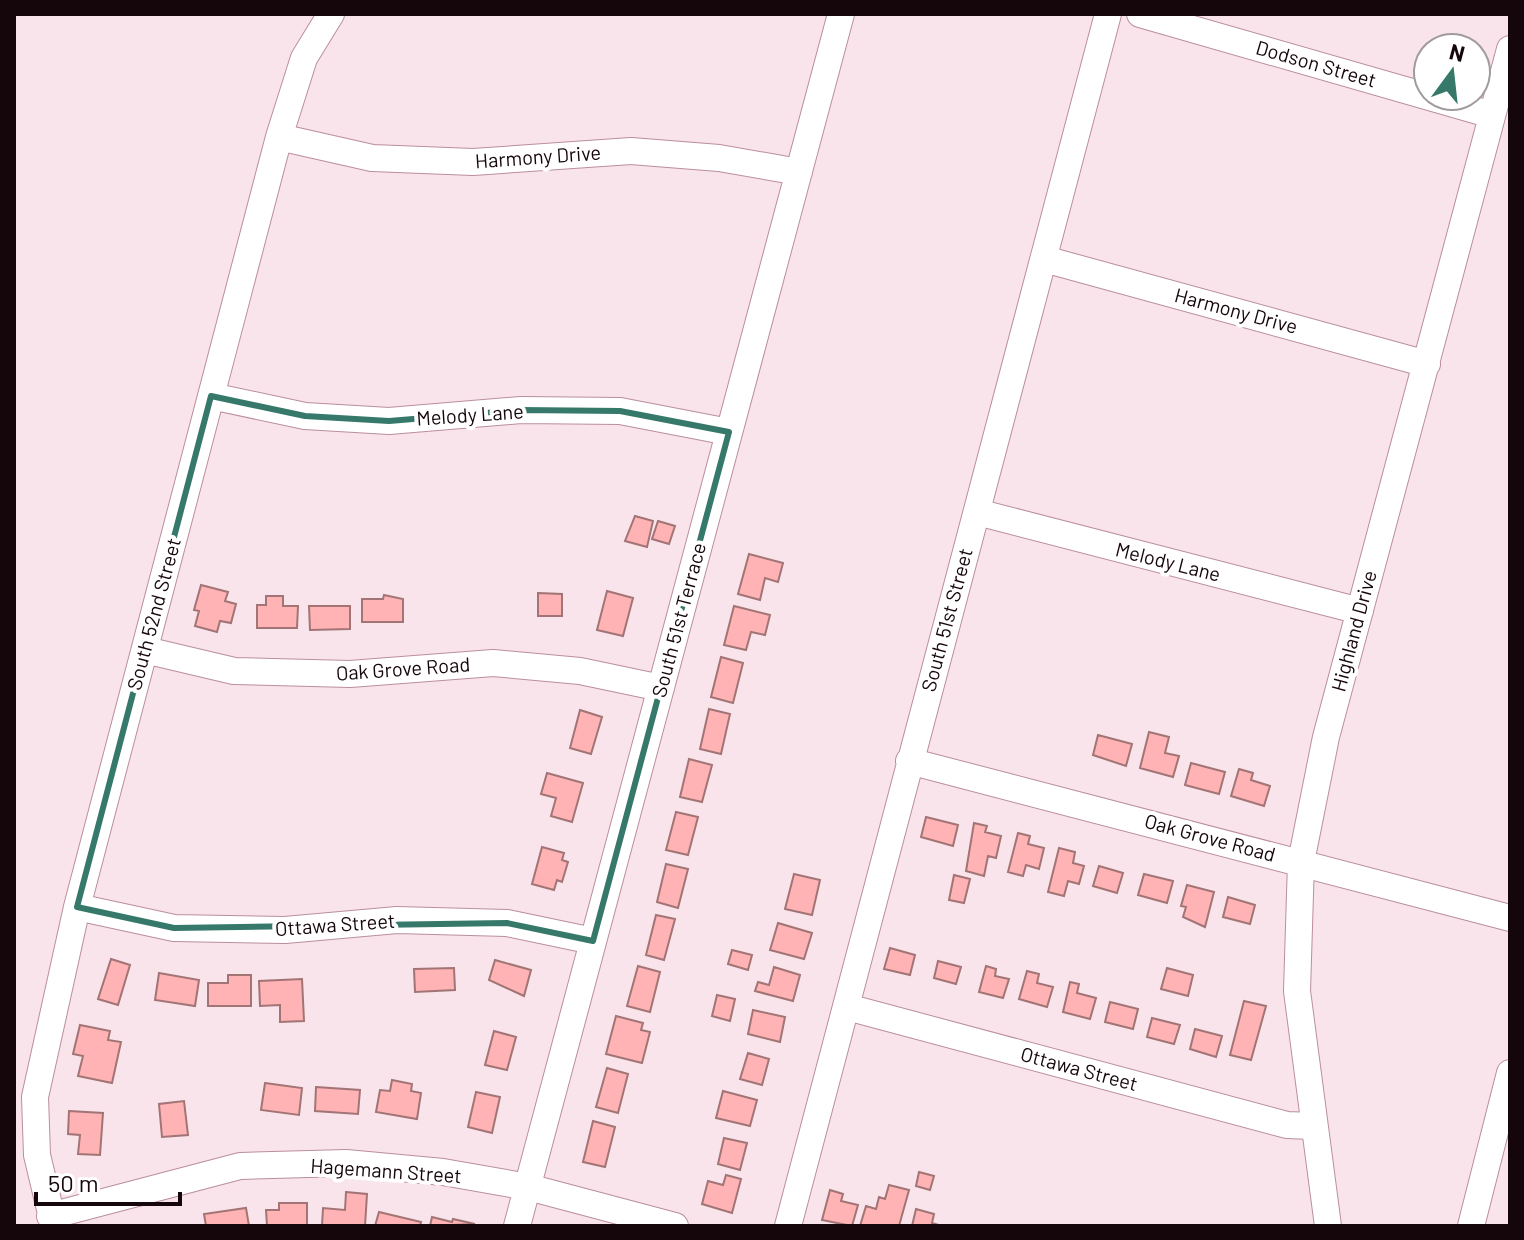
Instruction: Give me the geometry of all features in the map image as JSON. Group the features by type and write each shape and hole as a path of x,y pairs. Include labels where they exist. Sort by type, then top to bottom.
{"street":[{"name":"South 52nd Street","path":"52,1221 37,1155 35,1097 77,907 279,137 304,58 331,14"},
{"name":"South 51st Terrace","path":"517,1226 841,14"},
{"name":"South 51st Street","path":"788,1226 1108,14"},
{"name":"Dodson Street","path":"1140,14 1492,115"},
{"name":"Highland Drive","path":"1328,1226 1312,1126 1297,991 1301,862 1326,737 1510,49"},
{"name":"Harmony Drive","path":"279,137 372,158 473,162 631,151 719,158 799,172"},
{"name":"Harmony Drive","path":"1044,259 1427,364"},
{"name":"Melody Lane","path":"211,396 305,416 389,421 521,410 620,411 729,432"},
{"name":"Melody Lane","path":"977,512 1360,611"},
{"name":"Oak Grove Road","path":"145,650 234,671 350,674 493,663 580,671 661,688"},
{"name":"Oak Grove Road","path":"909,761 1510,918"},
{"name":"Ottawa Street","path":"77,907 174,928 285,930 397,920 507,923 593,941"},
{"name":"Ottawa Street","path":"847,1007 1287,1125 1312,1126"},
{"path":"1471,1226 1510,1073"},
{"name":"Hagemann Street","path":"52,1221 240,1166 346,1163 443,1172 528,1187 675,1226"}],"highlighted area":[{"path":"211,396 305,416 389,421 521,410 620,411 729,432 593,941 507,923 174,928 77,907"}],"building":[{"path":"635,516 653,521 647,547 625,541"},
{"path":"658,521 675,526 669,544 652,539"},
{"path":"749,554 783,563 778,582 765,578 760,600 738,594"},
{"path":"201,585 228,592 225,601 236,604 231,623 220,621 217,632 195,626 199,611 194,610"},
{"path":"607,591 633,598 623,636 597,630"},
{"path":"538,593 562,594 562,616 538,616"},
{"path":"384,595 403,599 403,622 362,622 362,599 383,599"},
{"path":"266,596 283,596 283,606 298,606 297,628 257,628 257,605 266,605"},
{"path":"309,606 350,606 350,629 310,630"},
{"path":"734,606 770,615 765,635 751,632 746,650 724,645"},
{"path":"721,657 743,663 733,703 711,697"},
{"path":"709,709 730,714 721,754 700,749"},
{"path":"580,710 602,717 591,754 570,748"},
{"path":"1149,732 1169,737 1165,753 1179,756 1173,777 1140,768"},
{"path":"1098,735 1132,744 1126,766 1093,755"},
{"path":"689,759 712,765 702,802 680,797"},
{"path":"1191,763 1225,772 1219,794 1185,785"},
{"path":"1239,769 1253,773 1251,780 1270,786 1264,806 1231,796"},
{"path":"547,773 583,783 572,822 551,816 556,798 541,794"},
{"path":"676,812 698,817 688,855 666,850"},
{"path":"926,817 958,825 953,846 921,837"},
{"path":"974,823 987,826 985,832 1001,836 996,858 988,856 984,876 966,871"},
{"path":"1018,833 1030,836 1028,844 1044,848 1039,869 1026,865 1023,876 1008,872"},
{"path":"542,847 564,853 562,860 568,862 562,882 557,880 554,890 532,884"},
{"path":"1059,848 1075,852 1073,863 1084,866 1079,884 1068,881 1064,896 1048,892"},
{"path":"666,864 688,869 678,908 657,902"},
{"path":"1099,866 1123,873 1117,893 1093,886"},
{"path":"794,874 820,880 812,915 785,909"},
{"path":"1144,874 1173,881 1167,903 1138,895"},
{"path":"954,875 970,879 964,903 949,900"},
{"path":"1187,885 1214,892 1205,927 1183,917 1186,907 1181,906"},
{"path":"1228,897 1255,905 1250,924 1223,917"},
{"path":"656,915 675,919 664,960 646,955"},
{"path":"778,923 812,933 804,959 770,950"},
{"path":"890,948 915,955 910,975 884,969"},
{"path":"732,950 752,955 748,970 728,964"},
{"path":"111,959 130,965 118,1005 98,999"},
{"path":"495,960 531,970 524,996 489,980"},
{"path":"938,961 961,967 956,984 934,978"},
{"path":"638,966 660,972 650,1012 627,1006"},
{"path":"986,966 996,969 995,976 1009,979 1003,998 979,992"},
{"path":"774,967 800,975 793,1001 755,991 758,982 769,985"},
{"path":"454,968 455,990 415,992 414,969"},
{"path":"1167,968 1193,975 1188,996 1161,989"},
{"path":"1027,971 1039,974 1037,983 1053,987 1047,1007 1019,999"},
{"path":"159,973 199,980 195,1006 155,1000"},
{"path":"228,975 251,975 251,1006 208,1006 208,983 228,983"},
{"path":"302,979 304,1021 280,1022 280,1005 260,1006 259,981"},
{"path":"1070,982 1079,984 1077,993 1096,998 1090,1019 1063,1012"},
{"path":"717,995 735,999 730,1021 712,1016"},
{"path":"1244,1001 1266,1006 1251,1060 1230,1055"},
{"path":"1110,1002 1138,1009 1133,1029 1105,1022"},
{"path":"753,1010 785,1017 780,1042 748,1034"},
{"path":"616,1016 643,1023 641,1030 650,1032 642,1063 606,1054"},
{"path":"1152,1018 1180,1025 1174,1044 1147,1037"},
{"path":"80,1025 110,1031 108,1040 121,1042 112,1083 78,1076 83,1056 73,1054"},
{"path":"1195,1029 1222,1036 1216,1057 1190,1049"},
{"path":"494,1031 516,1037 507,1070 485,1065"},
{"path":"748,1053 769,1059 762,1085 740,1079"},
{"path":"607,1068 628,1074 618,1113 596,1107"},
{"path":"392,1080 412,1084 411,1091 421,1093 417,1119 376,1112 380,1090 390,1091"},
{"path":"265,1083 302,1088 299,1115 261,1110"},
{"path":"316,1087 360,1090 358,1114 315,1111"},
{"path":"723,1091 757,1100 750,1126 716,1118"},
{"path":"476,1092 500,1097 492,1133 468,1127"},
{"path":"184,1101 188,1135 162,1137 159,1104"},
{"path":"69,1111 103,1113 100,1155 78,1154 80,1135 68,1134"},
{"path":"593,1121 615,1127 605,1167 583,1162"},
{"path":"724,1138 747,1143 740,1170 718,1164"},
{"path":"919,1172 934,1176 930,1190 916,1186"},
{"path":"726,1175 741,1179 732,1213 702,1204 708,1181 723,1185"},
{"path":"889,1185 909,1190 899,1226 860,1226 866,1206 876,1209 879,1197 885,1199"},
{"path":"830,1190 843,1194 841,1201 858,1205 852,1226 822,1220"},
{"path":"346,1192 367,1194 365,1226 322,1226 323,1208 345,1210"},
{"path":"279,1203 307,1203 307,1226 267,1226 266,1210 279,1210"},
{"path":"246,1208 249,1226 206,1226 204,1214"},
{"path":"916,1209 934,1214 932,1223 942,1226 912,1226"},
{"path":"379,1212 421,1222 420,1226 375,1226"},
{"path":"432,1217 452,1222 453,1219 475,1224 430,1226"}]}
